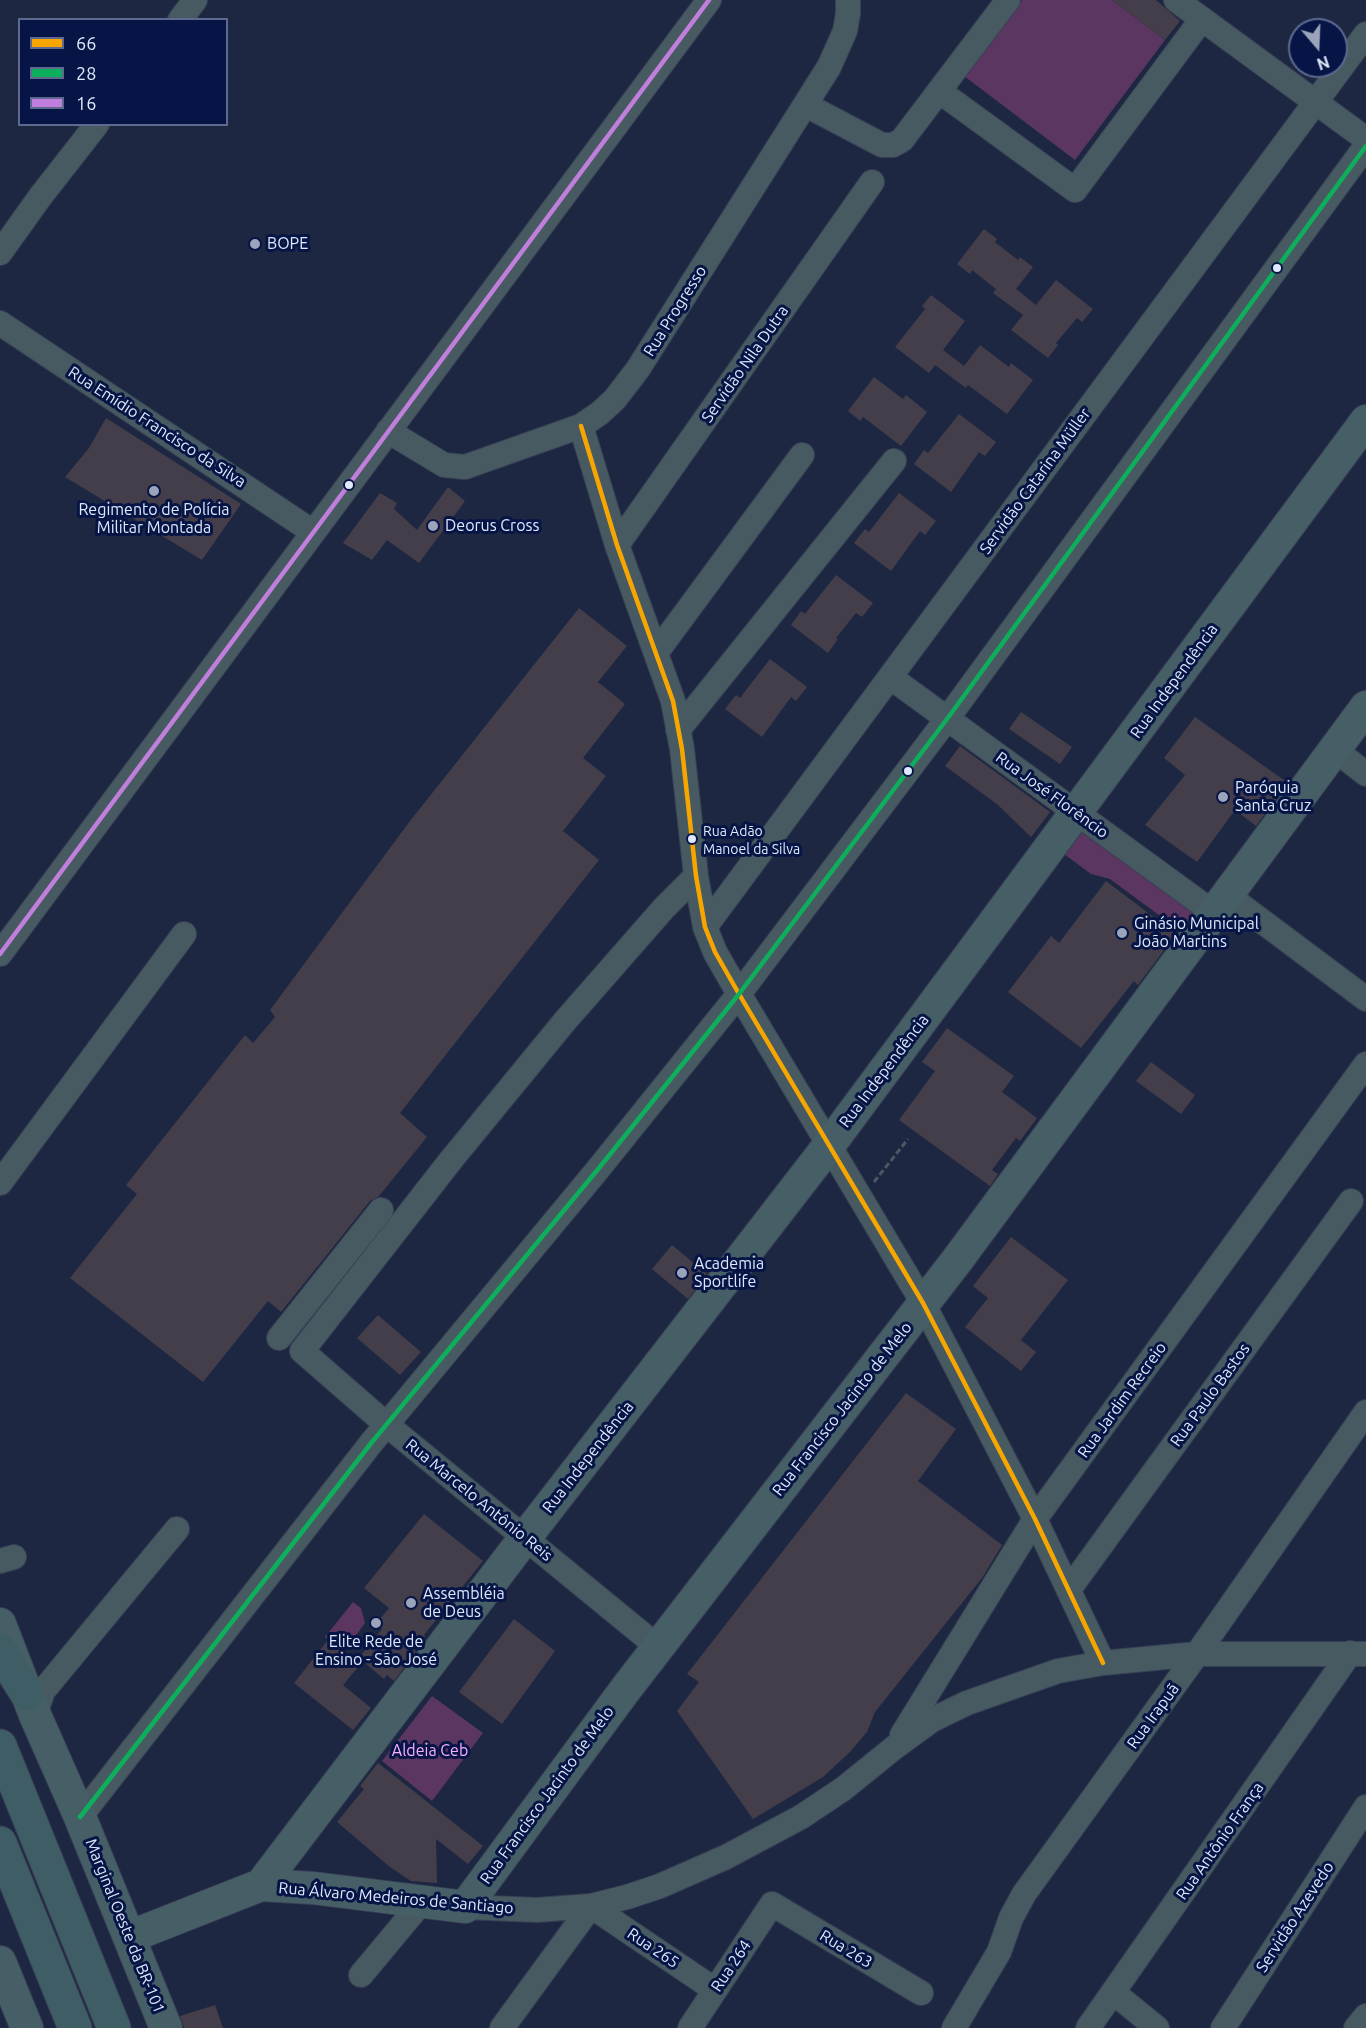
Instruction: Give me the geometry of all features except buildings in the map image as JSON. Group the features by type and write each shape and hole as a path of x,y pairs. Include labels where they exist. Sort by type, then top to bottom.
{"highway":[{"path":"0,1651 31,1705"},
{"path":"0,1746 114,2028"},
{"path":"0,1843 75,2028"}],"main road":[{"name":"Rua Independência","path":"261,1885 525,1538 830,1144 1366,421"},
{"name":"Rua Francisco Jacinto de Melo","path":"465,1907 658,1647 923,1303 1366,707"},
{"name":"Marginal Oeste da BR-101","path":"0,1624 31,1705 80,1817 166,2028"},
{"name":"Rua Álvaro Medeiros de Santiago","path":"129,1937 261,1885 313,1888 465,1907"},
{"path":"3,1980 27,2028"}],"street":[{"path":"182,18 195,0"},
{"path":"0,954 709,0"},
{"name":"Rua Progresso","path":"388,431 444,465 465,467 581,426 600,413 628,384 806,105 838,50 848,14 848,0"},
{"path":"806,105 882,145 893,145 902,140 1008,0"},
{"path":"1176,0 1366,139"},
{"path":"939,91 1075,190 1202,20"},
{"name":"Servidão Catarina Müller","path":"705,927 1366,34"},
{"path":"0,253 95,126"},
{"path":"80,1817 387,1425 739,994 947,719 1366,147"},
{"name":"Servidão Nila Dutra","path":"617,545 872,182"},
{"name":"Rua Emídio Francisco da Silva","path":"0,323 314,532"},
{"path":"581,426 617,545 673,701 705,927 739,994 923,1303 1070,1588 1103,1663"},
{"path":"656,653 802,455"},
{"path":"678,730 894,461"},
{"name":"Rua José Florêncio","path":"890,677 1076,813 1366,999"},
{"path":"1335,750 1366,774"},
{"name":"Rua Marcelo Antônio Reis","path":"658,1647 387,1425 302,1351 451,1160 565,1021 664,908 696,876"},
{"path":"0,1183 184,934"},
{"name":"Rua Jardim Recreio","path":"895,1747 1035,1519 1366,1064"},
{"name":"Rua Paulo Bastos","path":"1070,1588 1351,1201"},
{"path":"279,1338 381,1210"},
{"name":"Rua Irapuã","path":"954,2028 999,1952 1011,1918 1024,1894 1197,1654 1366,1412"},
{"path":"31,1705 177,1529"},
{"name":"Rua Álvaro Medeiros de Santiago","path":"465,1907 537,1910 591,1906 660,1886 750,1845 801,1817 843,1789 932,1720 967,1703 1058,1671 1103,1663 1197,1654 1358,1653"},
{"name":"Rua Antônio França","path":"1088,2028 1358,1653"},
{"name":"Servidão Azevedo","path":"1223,2028 1366,1807"},
{"path":"361,1975 421,1903"},
{"name":"Rua 264","path":"700,2023 715,1990 772,1904"},
{"name":"Rua 263","path":"772,1904 921,1994"},
{"path":"502,2028 591,1906"},
{"name":"Rua 265","path":"591,1906 715,1990"},
{"path":"1113,1993 1157,2028"},
{"path":"1356,2028 1366,2016"}],"path":[{"path":"861,1198 908,1139"}],"green space":[{"path":"1022,0 1112,0 1165,40 1075,160 964,76"},
{"path":"1078,827 1194,913 1179,930 1110,879 1091,874 1060,851"},
{"path":"353,1602 361,1608 365,1623 348,1646 340,1649 325,1637"},
{"name":"Aldeia Ceb","path":"432,1696 483,1733 432,1801 382,1761"}],"transit line":[{"name":"16","path":"0,954 709,0"},
{"name":"28","path":"80,1817 372,1442 599,1168 739,994 947,719 1366,146"},
{"name":"66","path":"581,426 617,545 673,701 682,749 696,876 705,927 715,952 923,1303 1035,1519 1103,1663"}],"place":[{"name":"BOPE","path":"255,244"},
{"name":"Regimento de Polícia Militar Montada","path":"154,491"},
{"name":"Deorus Cross","path":"433,526"},
{"name":"Paróquia Santa Cruz","path":"1223,797"},
{"name":"Rua Adão Manoel da Silva","path":"692,839"},
{"name":"Ginásio Municipal João Martins","path":"1122,933"},
{"name":"Academia Sportlife","path":"682,1273"},
{"name":"Assembléia de Deus","path":"411,1603"},
{"name":"Elite Rede de Ensino - São José","path":"376,1623"}]}
